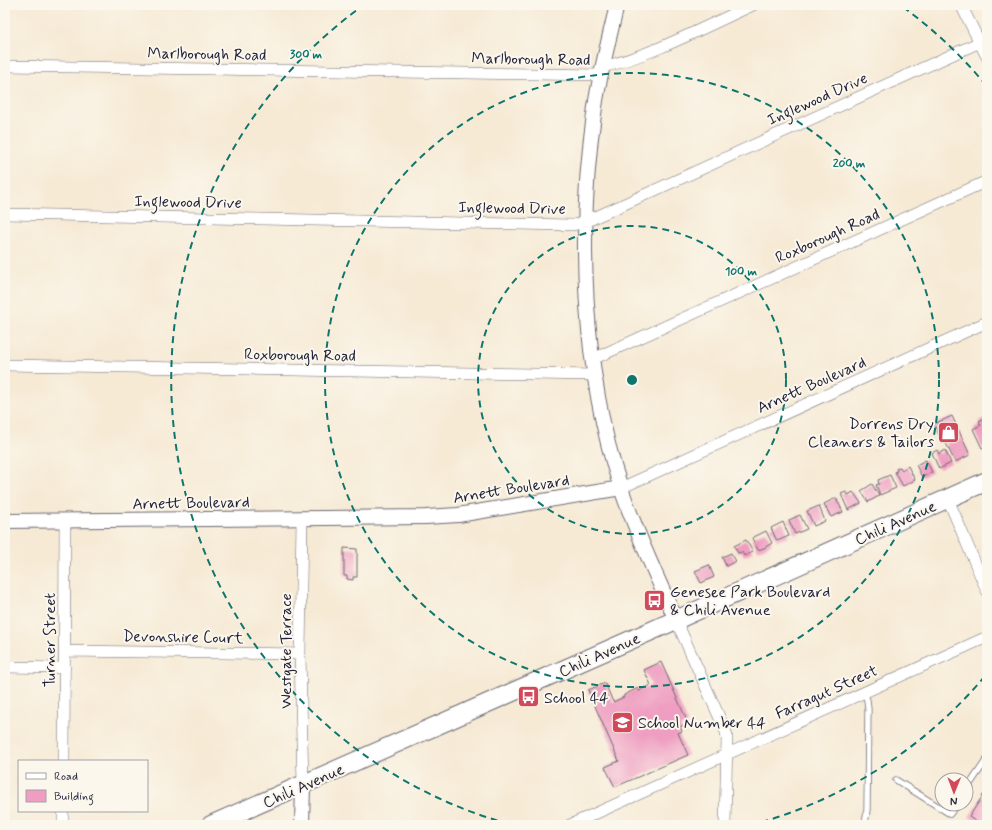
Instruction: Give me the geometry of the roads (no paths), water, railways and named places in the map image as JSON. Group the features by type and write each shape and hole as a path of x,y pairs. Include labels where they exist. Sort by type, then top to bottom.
{"main road":[{"name":"Chili Avenue","path":"211,825 987,481"}],"street":[{"path":"617,5 595,106 590,141 585,222 587,301 595,375 604,425 621,488 642,543 726,729 727,754 725,825"},
{"name":"Marlborough Road","path":"5,66 602,71 654,50 753,5"},
{"path":"961,5 987,57"},
{"name":"Inglewood Drive","path":"5,214 573,225 585,222 980,42"},
{"name":"Roxborough Road","path":"593,359 987,180"},
{"name":"Arnett Boulevard","path":"5,521 426,517 458,515 621,488 987,322"},
{"name":"Roxborough Road","path":"5,365 595,375"},
{"path":"948,499 987,591"},
{"name":"Westgate Terrace","path":"302,518 300,654 303,785"},
{"name":"Turner Street","path":"64,760 65,520"},
{"name":"Farragut Street","path":"570,825 583,822 864,691 987,637"},
{"name":"Devonshire Court","path":"65,651 300,654"},
{"path":"5,668 65,668"},
{"path":"302,825 303,785"},
{"path":"63,812 63,825"}],"lane":[{"path":"864,691 868,708 867,810 864,825"},
{"path":"974,778 987,759"},
{"path":"896,780 934,804"}],"place":[{"name":"Dorrens Dry Cleaners & Tailors","path":"949,432"},
{"name":"Genesee Park Boulevard & Chili Avenue","path":"654,600"},
{"name":"School 44","path":"529,697"},
{"name":"School Number 44","path":"623,722"}]}
